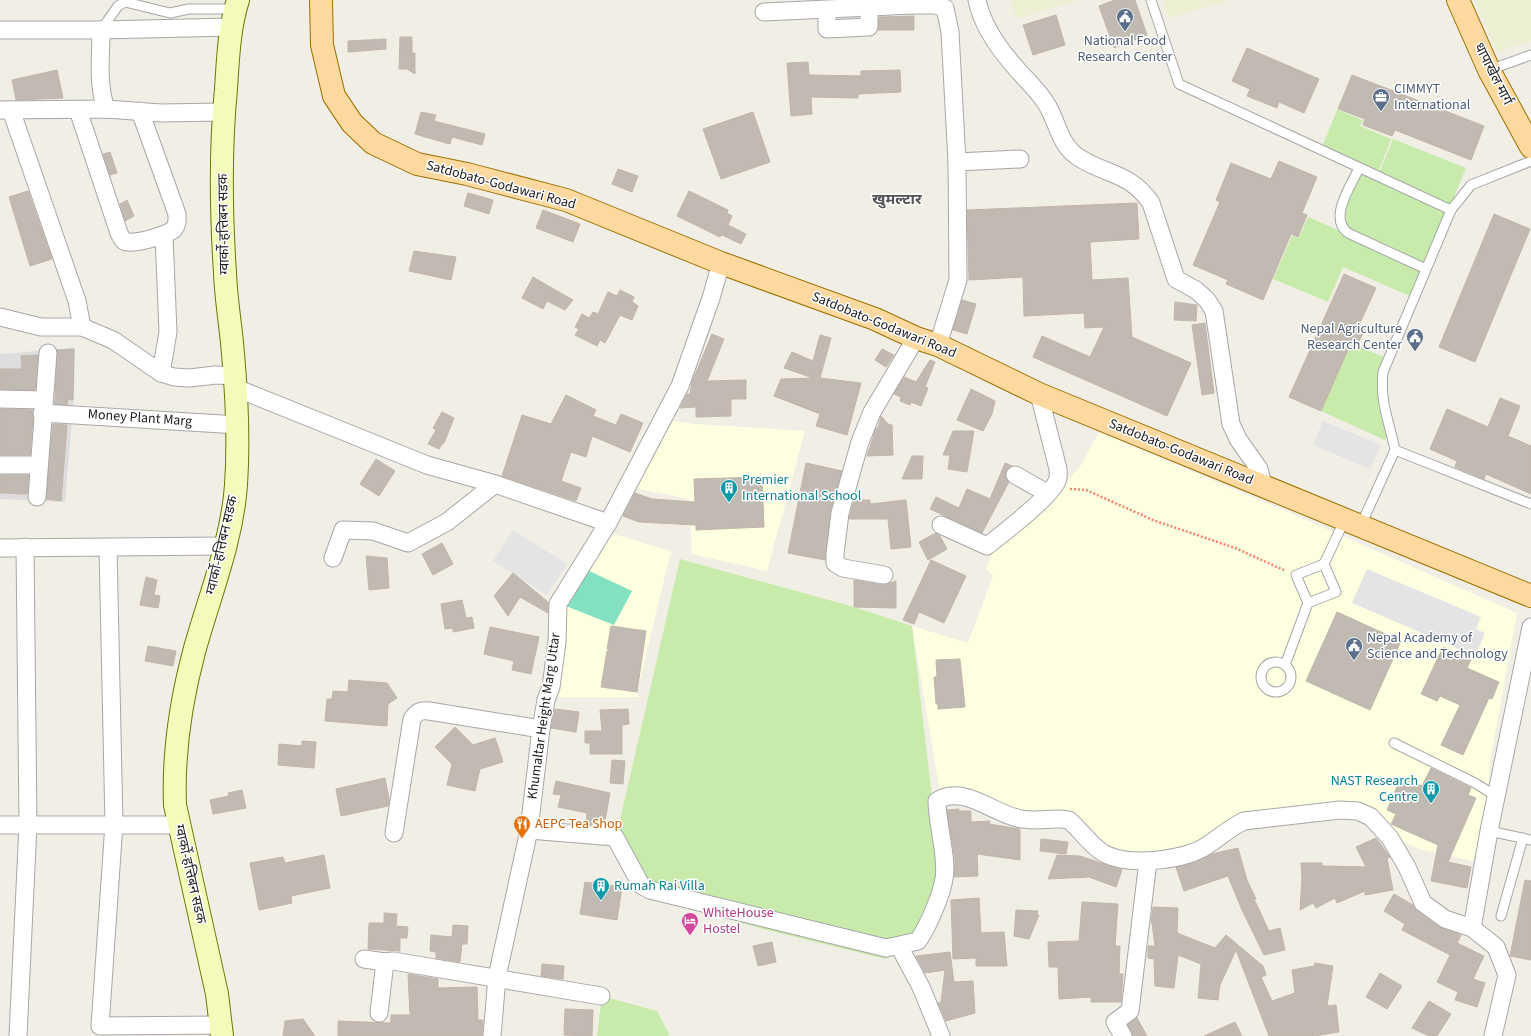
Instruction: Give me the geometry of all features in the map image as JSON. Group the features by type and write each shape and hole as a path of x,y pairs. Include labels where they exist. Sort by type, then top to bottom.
{"main road":[{"name":"Satdobato-Godawari Road","path":"321,0 322,45 334,96 352,123 373,143 417,164 467,174 566,200 721,263 875,319 916,338 938,345 1039,394 1531,596"},
{"name":"धापाखेल मार्ग","path":"1458,0 1490,70 1531,147"},
{"name":"ग्वार्को-हत्तिबन सडक","path":"222,1031 218,994 175,805 174,777 176,743 194,654 225,546 236,487 238,425 225,274 222,195 224,112 235,12"}],"street":[{"path":"977,0 988,29 1015,67 1037,91 1048,106 1062,140 1068,149 1082,159 1125,178 1145,194 1151,203 1176,279 1196,290 1208,300 1214,311 1231,424 1238,439 1259,470 1263,485"},
{"path":"764,12 826,10 827,28 869,27 869,8 935,5 945,8 950,32 957,162 958,280 938,345"},
{"path":"0,30 101,30 235,12"},
{"path":"101,30 99,77 106,110"},
{"path":"82,327 77,301 5,110 224,112"},
{"path":"78,110 119,233 124,241 129,242 164,236 178,224 177,214 140,111"},
{"path":"957,162 1020,159"},
{"path":"161,373 168,332 164,236"},
{"name":"Khumaltar Height Marg Uttar","path":"492,1036 497,977 528,830 540,729 546,700 551,687 557,642 558,604 608,523 680,386 711,298 721,263"},
{"path":"0,317 41,327 82,327 113,340 161,373 189,378 216,375 427,465 495,484 608,523"},
{"path":"884,575 843,568 835,562 840,513 860,442 872,412 916,338"},
{"path":"37,497 42,406 48,353"},
{"path":"941,525 987,546 1016,522 1048,492 1058,480 1058,469 1039,394"},
{"name":"Money Plant Marg","path":"0,399 42,406 238,425"},
{"path":"0,465 39,465"},
{"path":"1015,475 1048,492"},
{"path":"333,558 343,530 373,531 408,543 447,522 495,484"},
{"path":"0,548 225,546"},
{"path":"18,1036 28,825 25,547"},
{"path":"108,548 114,824 100,1031 222,1031"},
{"path":"1472,928 1489,831 1531,627"},
{"path":"394,832 412,719 416,714 422,710 540,729"},
{"path":"528,830 615,837 641,885 650,890 886,948 918,941 928,926 944,878 937,813 937,801 942,798 956,796 982,802 1006,815 1021,819 1060,818 1069,820 1100,850 1112,857 1128,861 1148,861 1170,858 1202,849 1233,826 1244,821 1340,810 1358,811 1371,817 1390,838 1407,867 1423,903 1445,918 1472,928 1496,947 1508,975 1494,1036"},
{"path":"0,825 179,824"},
{"path":"1123,1036 1115,1022 1130,1011 1148,861"},
{"path":"899,946 921,987 941,1036"},
{"path":"364,959 385,962 393,961 497,977 601,996"},
{"path":"379,1012 385,962"}],"lane":[{"path":"1151,0 1180,84 1451,210"},
{"path":"101,30 118,6 124,2 170,13 189,9 235,12"},
{"path":"1490,70 1531,55"},
{"path":"1285,664 1308,603 1296,575 1324,564 1353,522 1395,450 1384,411 1381,391 1383,372 1451,210 1471,185 1531,161"},
{"path":"1359,168 1340,211 1339,222 1342,229 1426,269"},
{"path":"1395,450 1531,504"},
{"path":"1308,603 1336,592 1324,564"},
{"path":"1394,743 1475,783 1496,796"},
{"path":"1489,831 1527,839 1501,916"}],"path":[{"path":"1048,492 1076,489 1086,490 1153,520 1234,548 1296,575"}],"shaded area":[{"path":"1010,0 1079,0 1016,19"},
{"path":"1163,0 1229,0 1169,18"},
{"path":"1475,0 1531,0 1531,41 1496,52"},
{"path":"75,348 74,397 65,502 0,499 0,354"},
{"path":"673,421 696,424 805,431 767,571 692,554 689,499 634,488"},
{"path":"1323,421 1381,445 1370,469 1313,445"},
{"path":"1099,432 1297,516 1517,613 1490,762 1487,812 1473,861 1419,849 1393,837 1371,809 1321,805 1198,844 1154,854 1112,851 1072,816 1021,815 940,793 912,626 968,643 993,576 986,569 995,547 1042,507 1080,467"},
{"path":"513,530 567,564 547,595 493,561"},
{"path":"607,532 671,551 637,692 638,697 557,697 566,606"},
{"path":"1367,569 1481,617 1476,629 1485,633 1475,656 1352,603"}],"green space":[{"path":"1337,110 1363,120 1360,126 1391,139 1378,173 1322,147"},
{"path":"1393,139 1466,168 1451,204 1379,174"},
{"path":"1361,174 1446,213 1424,265 1347,228 1343,217 1344,212"},
{"path":"1308,217 1423,267 1410,296 1343,267 1328,302 1273,279 1292,236 1299,238"},
{"path":"1351,344 1387,358 1382,372 1389,429 1385,440 1321,411"},
{"path":"680,559 854,607 912,626 932,798 944,874 917,941 885,959 763,929 640,893 614,846"},
{"path":"585,569 632,591 614,625 566,606"},
{"path":"602,996 657,1011 670,1036 597,1036"}],"building":[{"path":"1115,0 1135,0 1147,35 1114,48 1099,6"},
{"path":"1056,15 1065,45 1033,55 1023,25"},
{"path":"914,16 914,30 878,30 879,17"},
{"path":"400,37 412,37 412,53 415,53 415,74 407,69 399,69"},
{"path":"386,39 386,49 348,52 348,41"},
{"path":"1247,48 1319,79 1304,113 1279,102 1277,108 1247,96 1250,89 1232,81"},
{"path":"808,62 809,75 861,76 861,71 900,70 901,92 858,94 858,98 811,97 812,114 791,116 787,63"},
{"path":"57,70 63,98 16,100 12,80"},
{"path":"1352,75 1484,126 1471,160 1395,130 1392,136 1363,125 1365,119 1338,109"},
{"path":"421,112 436,115 434,121 485,134 482,145 452,137 450,144 415,134"},
{"path":"753,112 770,162 721,179 703,129"},
{"path":"110,152 117,173 110,175 103,154"},
{"path":"1279,161 1317,177 1302,213 1307,215 1298,237 1291,234 1263,300 1226,284 1228,280 1193,265 1220,202 1216,200 1231,163 1271,179"},
{"path":"618,169 638,176 632,192 612,184"},
{"path":"28,191 52,259 30,266 9,197"},
{"path":"689,191 728,210 727,213 732,216 728,225 746,234 741,244 722,235 720,237 677,216"},
{"path":"468,193 493,200 489,214 464,206"},
{"path":"127,200 134,216 125,221 120,204"},
{"path":"1137,203 1139,239 1090,242 1092,280 1128,278 1132,337 1191,363 1167,416 1033,357 1042,336 1090,357 1104,327 1085,328 1084,313 1024,316 1023,277 969,280 967,210"},
{"path":"543,210 580,224 573,242 536,228"},
{"path":"1494,214 1530,229 1475,362 1439,347"},
{"path":"414,251 456,257 451,280 409,271"},
{"path":"1344,274 1376,288 1359,325 1366,328 1357,345 1351,343 1321,411 1289,397"},
{"path":"533,277 573,300 565,310 547,301 543,309 522,298"},
{"path":"620,290 634,297 632,302 638,306 632,320 620,315 605,343 600,340 597,346 575,335 579,329 575,327 582,314 589,318 593,312 598,314 608,292 617,296"},
{"path":"962,300 976,304 967,334 953,330"},
{"path":"1175,302 1197,305 1196,321 1174,320"},
{"path":"1205,323 1214,393 1202,395 1192,325"},
{"path":"712,334 724,339 707,381 746,380 746,399 731,399 731,416 696,417 696,407 680,408 687,394 690,394 692,382"},
{"path":"820,335 831,338 820,378 861,383 847,435 816,426 820,414 774,396 781,379 813,378 784,368 792,352 813,361"},
{"path":"74,349 73,400 68,399 67,405 55,404 57,350"},
{"path":"882,349 894,355 886,367 875,360"},
{"path":"38,355 35,390 0,389 0,369 22,369 21,356"},
{"path":"930,360 935,362 925,387 928,388 921,406 911,402 910,405 900,401 901,397 894,394 904,377 916,382"},
{"path":"971,389 995,401 992,414 983,431 957,420"},
{"path":"566,395 596,410 593,416 616,425 621,414 643,423 630,452 592,436 586,457 571,452 561,481 581,488 576,501 502,476 522,415 551,424"},
{"path":"1500,398 1520,406 1508,436 1531,446 1531,494 1486,474 1484,479 1455,467 1457,461 1430,449 1447,409 1488,427"},
{"path":"0,409 32,410 33,417 30,455 0,455"},
{"path":"442,412 454,418 444,443 439,449 428,444 436,430 433,428"},
{"path":"881,416 888,424 892,425 893,455 867,456 876,428 878,428"},
{"path":"53,424 67,425 61,501 46,499"},
{"path":"953,431 974,431 967,472 948,469 950,455 943,455"},
{"path":"912,456 923,456 922,479 902,479"},
{"path":"376,459 395,471 379,496 360,484"},
{"path":"806,463 842,471 830,512 825,560 788,553"},
{"path":"1005,463 1012,466 1007,470 1005,475 1009,482 982,533 930,509 936,497 959,508 967,489 990,499"},
{"path":"0,475 29,475 27,494 0,493"},
{"name":"Premier International School","path":"762,477 764,527 696,530 696,525 639,522 623,516 635,493 652,499 695,502 694,479"},
{"path":"854,500 870,500 870,504 906,500 911,547 891,549 888,519 849,519"},
{"path":"936,533 940,536 947,549 928,560 919,542"},
{"path":"442,543 453,564 433,575 422,554"},
{"path":"366,556 387,558 389,588 369,590"},
{"path":"931,560 966,576 944,623 919,612 914,624 903,620"},
{"path":"513,573 548,602 548,613 520,597 508,616 494,596"},
{"path":"146,577 157,580 154,595 160,596 158,608 140,605"},
{"path":"854,580 883,585 896,581 896,608 854,607"},
{"path":"462,600 466,618 472,617 474,628 453,632 453,628 445,629 441,604"},
{"name":"Nepal Academy of Science and Technology","path":"1337,612 1401,641 1370,710 1306,681"},
{"path":"611,626 646,631 637,692 601,687 607,651 611,651 607,649"},
{"path":"490,627 539,637 531,674 512,670 514,661 484,654"},
{"path":"148,646 176,651 173,666 145,661"},
{"path":"1443,647 1471,659 1467,668 1499,682 1492,699 1489,698 1463,755 1441,745 1460,705 1440,696 1437,701 1421,694"},
{"path":"960,659 965,707 938,709 938,704 936,704 934,677 937,677 936,660"},
{"path":"349,680 387,683 397,698 388,704 387,726 325,721 327,699 332,699 333,691 348,692"},
{"path":"555,709 579,712 576,732 551,728"},
{"path":"628,709 629,724 622,725 622,754 590,754 590,743 585,743 585,731 602,731 600,710"},
{"path":"455,727 473,745 495,738 503,762 480,769 475,791 447,785 452,764 435,747"},
{"path":"302,741 316,742 314,768 278,765 279,744 302,746"},
{"path":"612,760 625,761 623,784 610,783"},
{"name":"NAST Research Centre","path":"1431,768 1471,788 1468,795 1476,798 1448,862 1471,867 1467,888 1431,881 1438,845 1391,824 1396,814 1387,810 1401,777 1422,786"},
{"path":"385,778 389,799 388,806 341,816 336,789"},
{"path":"556,781 610,793 604,826 586,825 587,813 558,807 561,795 553,794"},
{"path":"242,790 246,808 213,814 210,800 229,796 228,793"},
{"path":"959,809 959,811 971,811 971,822 990,821 989,824 1020,829 1020,860 977,854 978,876 954,877 955,860 947,810"},
{"path":"1376,838 1390,857 1387,858 1393,890 1365,895 1365,891 1337,903 1335,898 1316,908 1313,903 1300,910 1302,878 1301,863 1322,863 1322,866 1366,867 1356,847"},
{"path":"1041,839 1068,842 1066,854 1040,851"},
{"path":"1238,848 1247,880 1256,899 1254,899 1269,931 1280,928 1285,950 1264,955 1242,910 1228,876 1184,891 1176,867 1196,862 1212,854"},
{"path":"324,855 330,888 291,896 292,903 259,910 250,863 283,857 285,863"},
{"path":"1057,855 1080,856 1122,870 1116,887 1089,877 1048,879"},
{"path":"1525,880 1531,881 1531,960 1510,956"},
{"name":"Rumah Rai Villa","path":"585,882 622,887 617,920 580,914"},
{"path":"1394,894 1413,905 1417,911 1439,927 1461,935 1457,943 1484,956 1473,979 1485,983 1477,1007 1455,1000 1458,992 1437,982 1450,955 1402,930 1405,924 1384,911"},
{"path":"979,898 981,933 1004,932 1007,966 976,966 976,958 953,959 951,900"},
{"path":"1082,902 1118,904 1115,946 1120,946 1119,974 1123,974 1121,1002 1091,1002 1091,997 1059,999 1058,967 1049,967 1048,942 1079,941"},
{"path":"1153,907 1178,908 1177,933 1215,948 1226,935 1263,966 1266,975 1261,977 1272,1001 1295,993 1292,970 1314,966 1315,963 1333,966 1327,1006 1336,1005 1339,1032 1314,1036 1269,1036 1236,950 1220,985 1218,1000 1198,998 1201,964 1178,955 1174,988 1155,986 1154,959 1148,958 1148,946 1155,946 1151,923"},
{"path":"1016,910 1038,911 1037,916 1039,915 1029,939 1014,936"},
{"path":"384,913 397,914 396,926 408,927 407,938 400,938 400,951 368,949 369,923 384,923"},
{"path":"453,925 468,926 467,944 462,944 460,962 436,958 436,952 430,951 431,935 452,937"},
{"path":"772,942 776,962 758,966 753,946"},
{"path":"950,952 954,982 973,981 975,1013 946,1021 938,1003 941,1002 945,970 925,973 916,956"},
{"path":"542,964 564,966 563,979 541,976"},
{"path":"1380,973 1402,986 1387,1009 1366,997"},
{"path":"408,974 438,979 438,988 477,987 478,1020 483,1020 482,1036 338,1036 338,1021 391,1023 391,1015 410,1015"},
{"path":"1429,1001 1451,1014 1437,1036 1429,1036 1412,1028"},
{"path":"565,1009 593,1010 592,1036 564,1035"},
{"path":"1137,1018 1147,1036 1133,1036 1128,1025"},
{"path":"303,1019 315,1036 283,1036 285,1021"},
{"path":"1235,1022 1242,1036 1204,1036"}],"place":[{"name":"National Food Research Center","path":"1125,32"},
{"name":"CIMMYT International","path":"1381,112"},
{"name":"Nepal Agriculture Research Center","path":"1415,352"},
{"name":"Premier International School","path":"729,503"},
{"name":"Nepal Academy of Science and Technology","path":"1354,661"},
{"name":"NAST Research Centre","path":"1431,804"},
{"name":"AEPC Tea Shop","path":"522,839"},
{"name":"Rumah Rai Villa","path":"601,901"},
{"name":"WhiteHouse Hostel","path":"690,936"}],"district":[{"name":"खुमल्टार","path":"897,199"}]}
